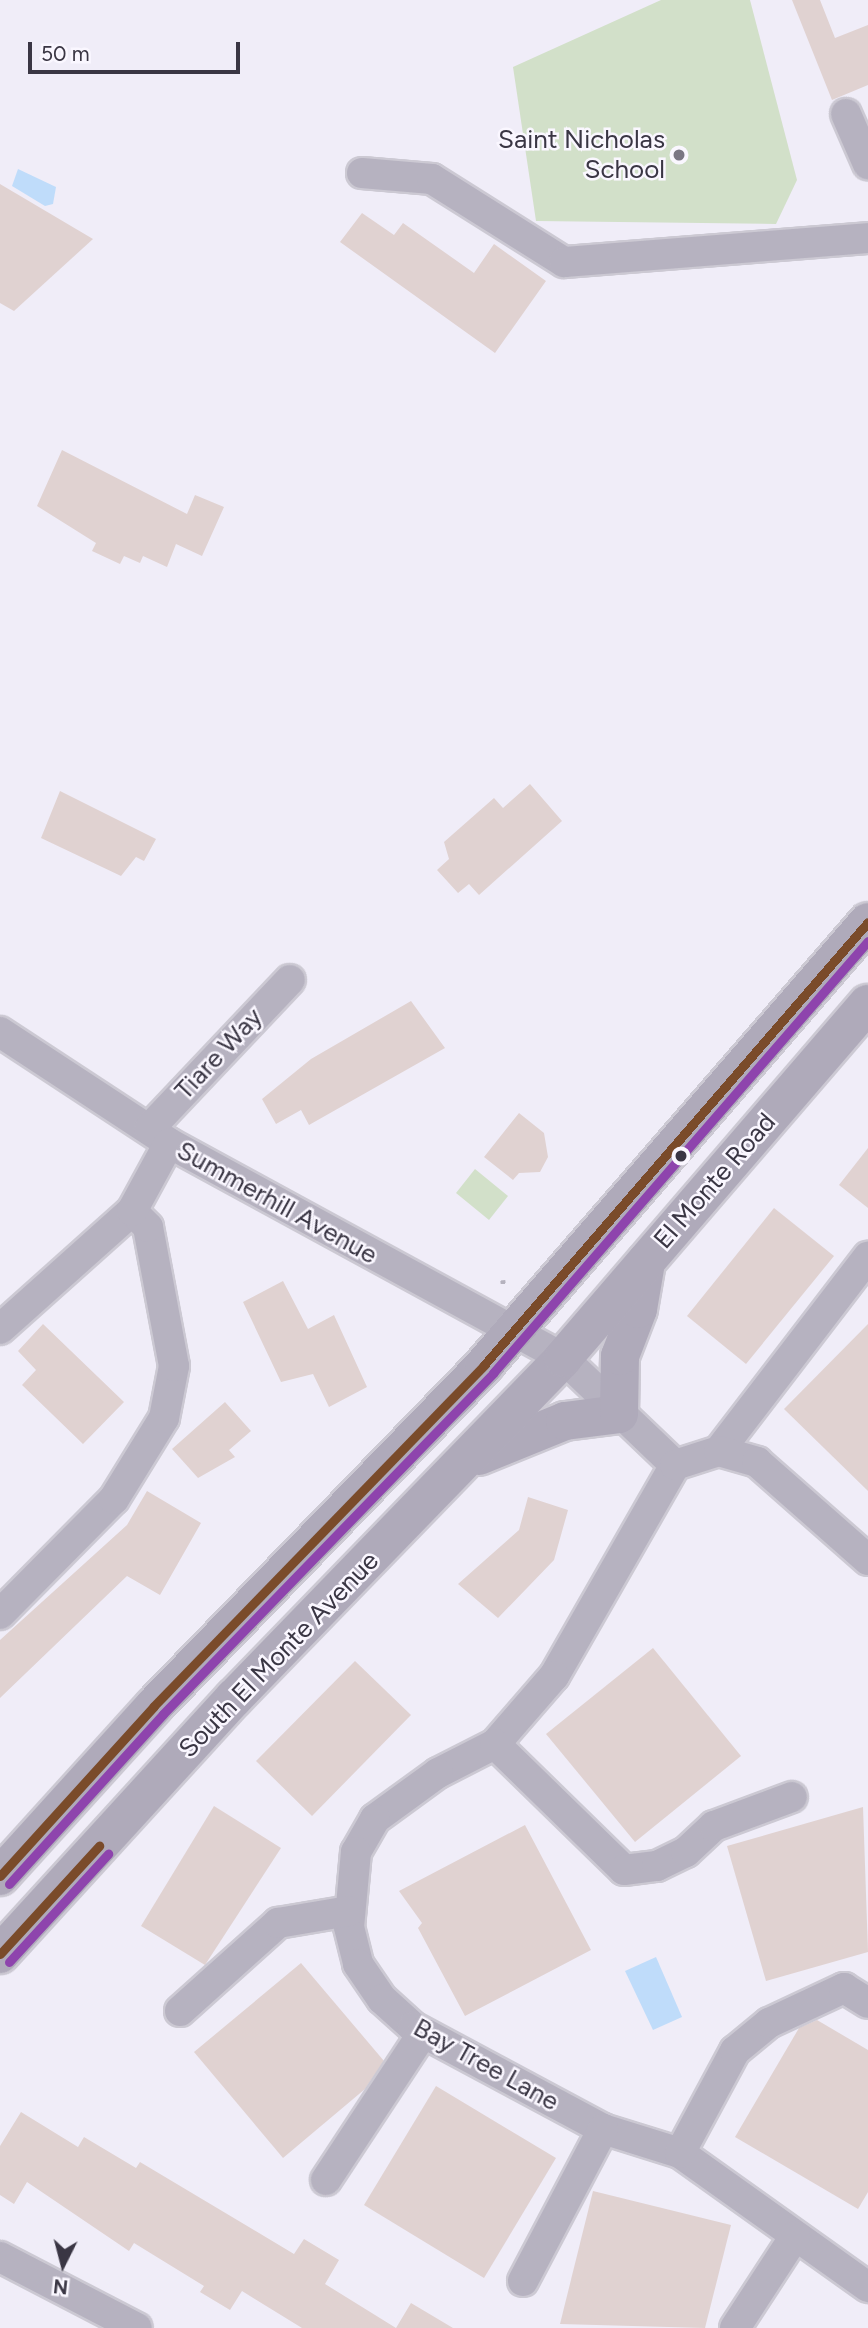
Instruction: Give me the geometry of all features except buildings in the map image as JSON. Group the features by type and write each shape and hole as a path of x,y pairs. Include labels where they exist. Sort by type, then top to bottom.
{"main road":[{"name":"South El Monte Avenue","path":"0,1876 509,1332 863,937"},
{"name":"El Monte Road","path":"562,1358 868,1004"},
{"path":"467,1461 565,1421 619,1414 620,1356 639,1309 646,1261"},
{"name":"South El Monte Avenue","path":"0,1954 234,1698 467,1461 562,1358"}],"street":[{"path":"846,114 868,164"},
{"path":"362,173 432,179 564,262 868,238"},
{"name":"Tiare Way","path":"0,1329 132,1211 159,1136 290,980"},
{"name":"Summerhill Avenue","path":"0,1032 159,1136 509,1332 562,1358"},
{"path":"0,1614 114,1499 164,1418 174,1366 148,1227 132,1211"},
{"path":"719,1451 868,1257"},
{"path":"562,1358 675,1465 719,1451 757,1462 868,1560"},
{"name":"Bay Tree Lane","path":"675,1465 554,1676 495,1744 438,1773 375,1819 356,1852 349,1911 358,1964 382,1999 423,2033 603,2129 680,2153 868,2287"},
{"path":"495,1744 624,1870 657,1866 686,1852 714,1826 792,1797"},
{"path":"180,2011 278,1923 349,1911"},
{"path":"680,2153 735,2051 769,2023 844,1988 868,2003"},
{"path":"326,2180 423,2033"},
{"path":"523,2281 603,2129"},
{"path":"735,2328 795,2236"},
{"path":"0,2257 137,2328"}],"path":[{"path":"503,1280 505,1288"}],"green space":[{"name":"Saint Nicholas School","path":"661,0 750,0 797,180 776,224 536,221 513,67"},
{"path":"475,1169 508,1196 489,1220 456,1193"}],"water":[{"path":"18,169 56,187 53,204 45,206 12,186"},
{"path":"656,1957 682,2017 653,2030 625,1971"}],"transit line":[{"path":"0,1876 154,1706 484,1365 868,922"},
{"path":"9,1884 163,1714 493,1373 868,941"},
{"path":"0,1954 99,1846"},
{"path":"9,1962 108,1854"}],"place":[{"name":"Saint Nicholas School","path":"679,155"}]}
